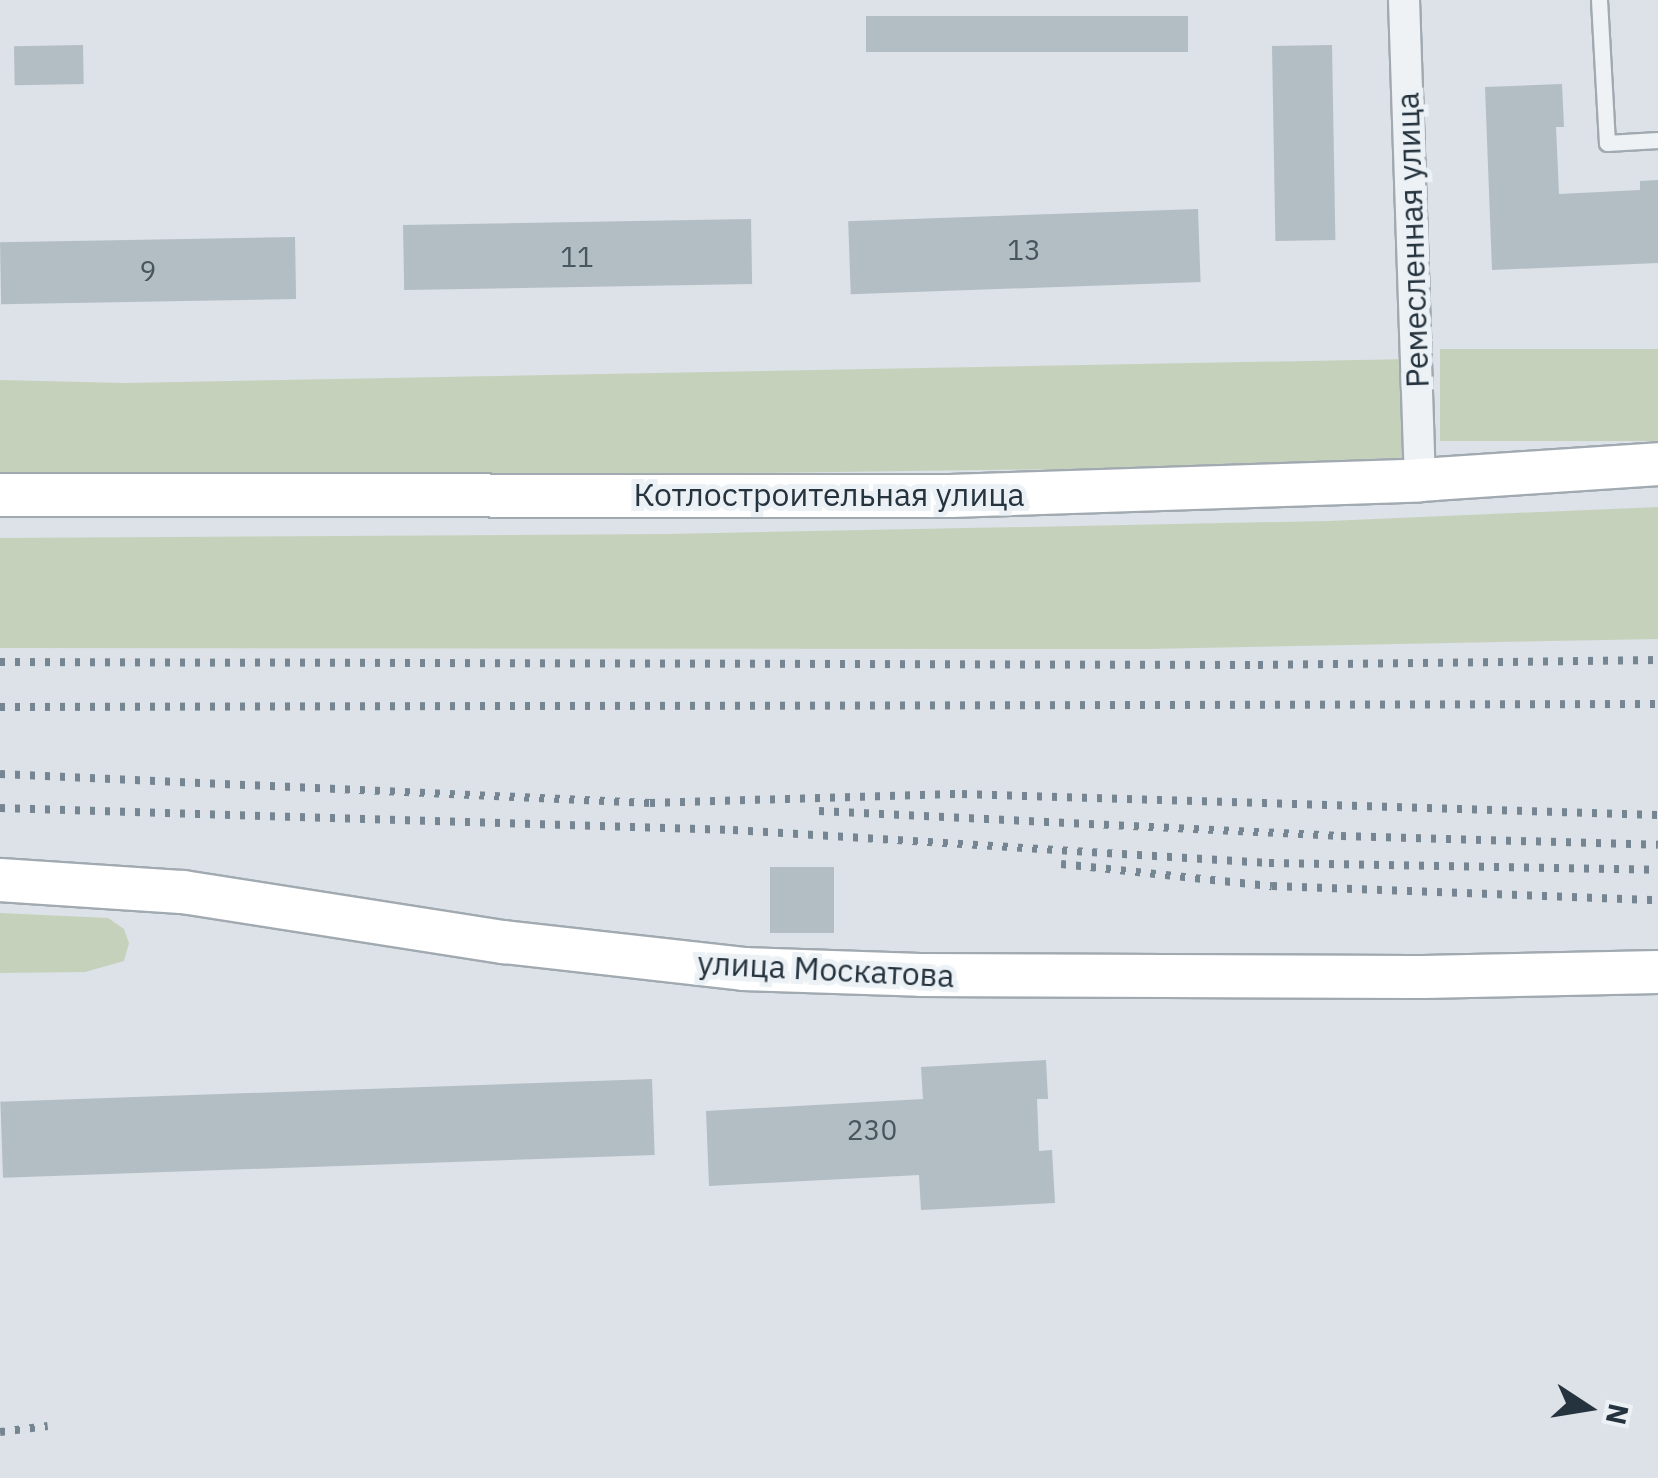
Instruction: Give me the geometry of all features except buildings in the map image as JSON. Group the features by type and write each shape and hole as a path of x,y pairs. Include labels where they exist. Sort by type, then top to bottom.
{"main road":[{"name":"Котлостроительная улица","path":"0,495 950,496 1420,480 1658,464"},
{"name":"улица Москатова","path":"0,880 183,892 504,942 743,969 920,975 1423,978 1658,972"}],"street":[{"name":"Ремесленная улица","path":"1404,0 1420,480"}],"lane":[{"path":"1600,0 1607,143 1658,140"}],"green space":[{"path":"1440,349 1658,349 1658,441 1440,441"},
{"path":"1411,359 1414,460 1377,465 364,478 0,474 0,380 125,383"},
{"path":"1658,507 1658,639 1147,649 0,648 0,538 666,534 1328,521"},
{"path":"0,913 108,918 124,929 129,943 124,961 85,972 0,973"}],"railway":[{"path":"0,662 1258,665 1658,660"},
{"path":"0,707 1658,704"},
{"path":"0,774 650,803 962,794 1658,815"},
{"path":"0,808 733,830 1269,863 1658,870"},
{"path":"819,811 1341,836 1658,845"},
{"path":"1061,864 1272,886 1658,900"},
{"path":"0,1432 48,1426"}]}
